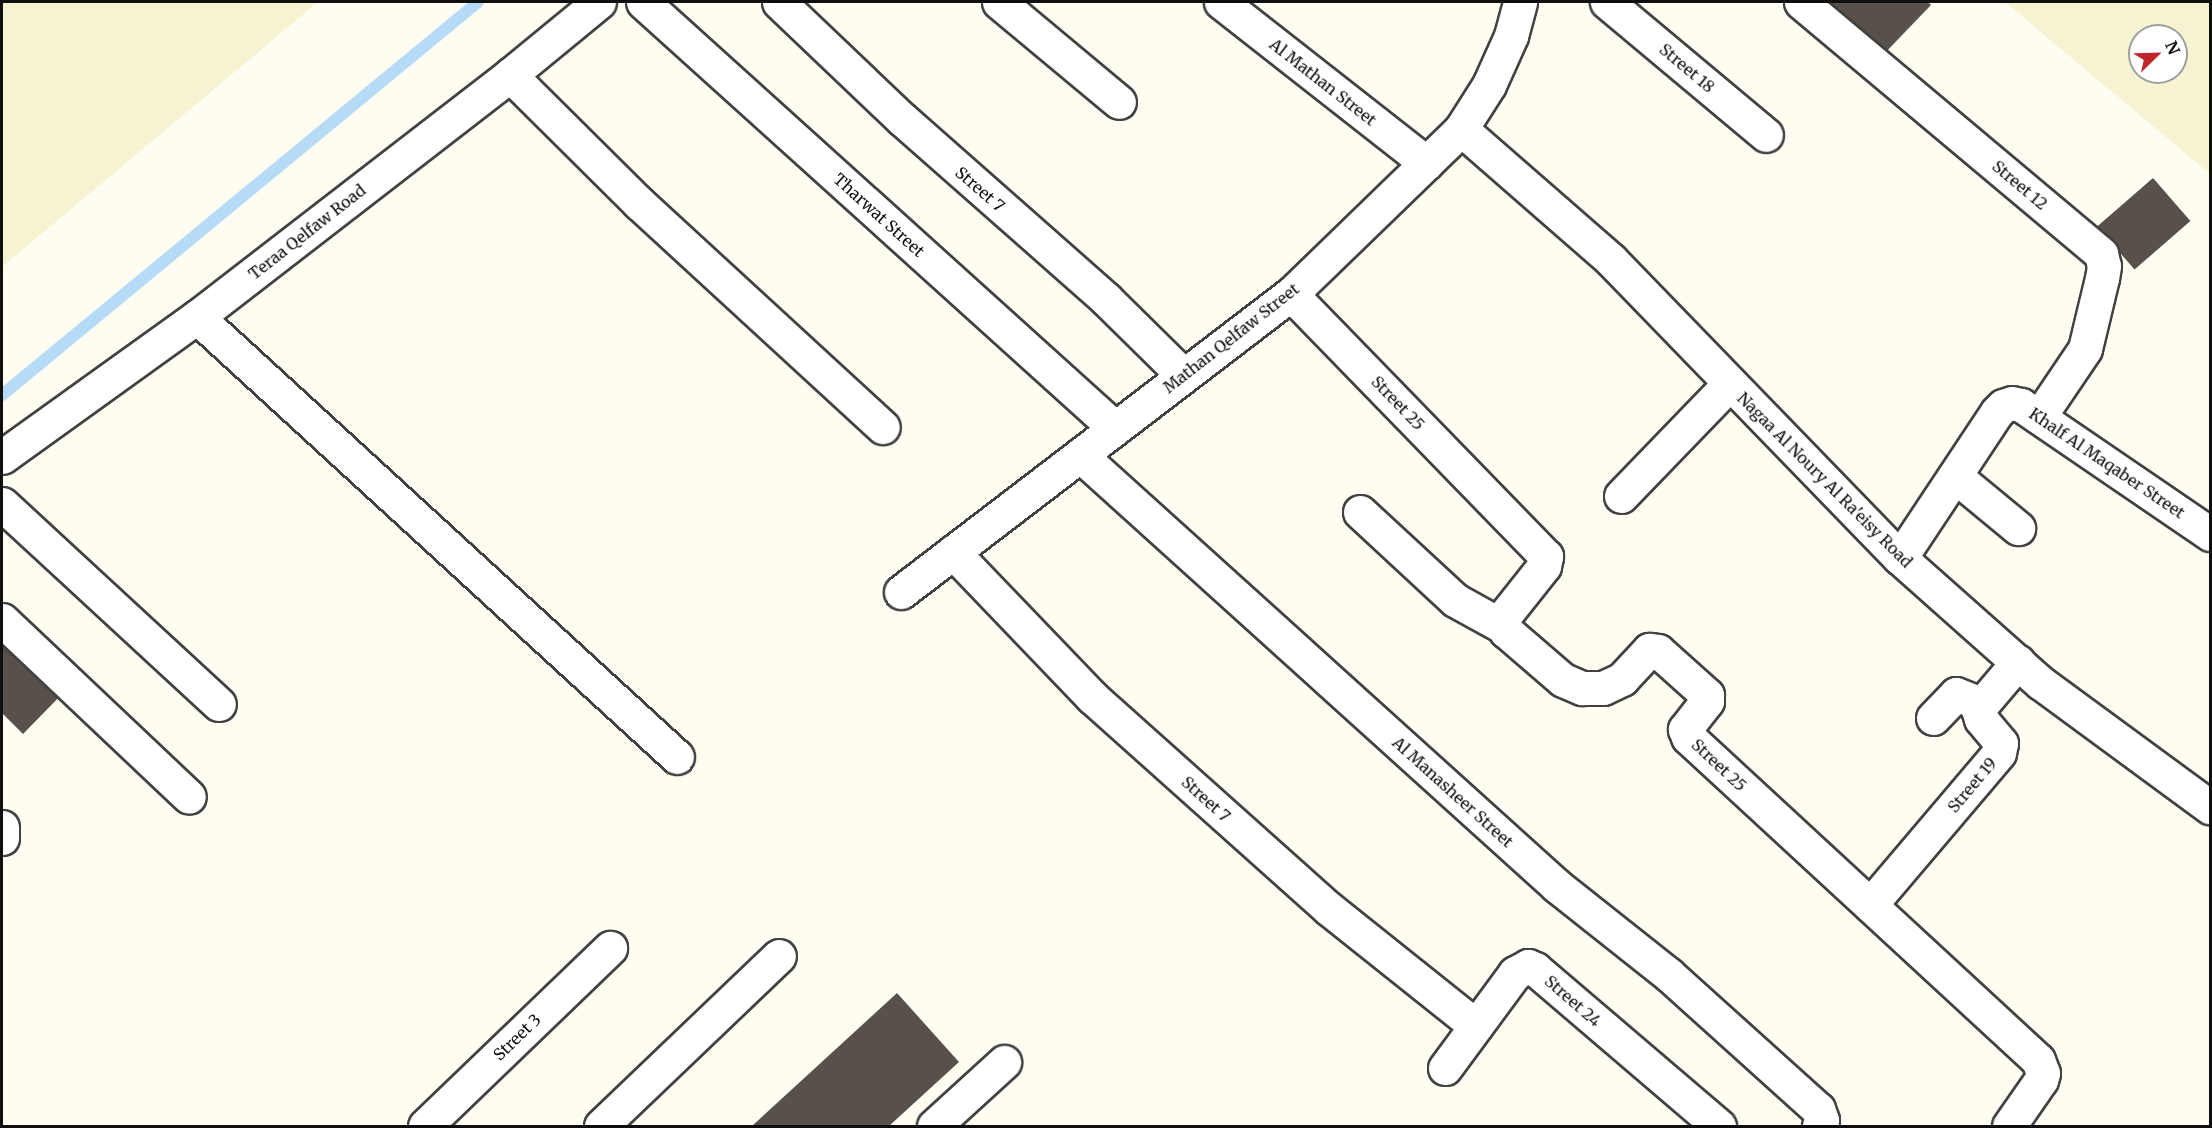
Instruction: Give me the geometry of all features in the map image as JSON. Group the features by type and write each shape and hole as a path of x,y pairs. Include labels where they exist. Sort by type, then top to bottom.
{"street":[{"name":"Teraa Qelfaw Road","path":"4,453 196,317 510,75 599,2"},
{"name":"Tharwat Street","path":"643,2 1115,428"},
{"name":"Street 7","path":"779,2 902,119 1107,300 1183,375"},
{"path":"999,2 1119,102"},
{"name":"Al Mathan Street","path":"1221,2 1426,163"},
{"name":"Mathan Qelfaw Street","path":"901,592 1291,294 1461,129 1489,85 1511,36 1520,2"},
{"name":"Street 18","path":"1607,2 1766,135"},
{"name":"Street 12","path":"1801,2 2101,254 2104,266 2102,278 2085,349 2039,417"},
{"path":"510,75 639,203 883,427"},
{"name":"Nagaa Al Noury Al Ra'eisy Road","path":"1461,129 1611,260 1900,558 2042,683 2211,807"},
{"name":"Street 25","path":"1291,294 1546,556 1544,566 1505,614 1502,626 1563,680 1582,688 1603,688 1622,679 1649,650 1658,651 1707,695 1707,701 1685,729 1688,737 2042,1065 2041,1080 2009,1126"},
{"path":"196,317 677,757"},
{"path":"1621,496 1730,383"},
{"name":"Khalf Al Maqaber Street","path":"1900,558 2003,406 2021,405 2211,534"},
{"name":"Al Manasheer Street","path":"1080,455 1557,886 1668,974 1818,1109 1822,1120 1819,1126"},
{"path":"1955,476 2018,528"},
{"path":"2,504 219,704"},
{"path":"1360,512 1455,600 1502,626"},
{"name":"Street 7","path":"953,552 1092,697 1328,908 1476,1026"},
{"path":"2,620 189,797"},
{"path":"1933,718 1956,694 1981,704 2018,662"},
{"name":"Street 19","path":"1870,905 2002,749 2001,743 1978,714 1981,704"},
{"path":"2,827 2,838"},
{"name":"Street 3","path":"425,1126 610,948"},
{"path":"601,1126 779,956"},
{"name":"Street 24","path":"1444,1068 1521,968 1528,966 1535,969 1719,1126"},
{"path":"934,1126 1004,1062"}],"shaded area":[{"path":"2,2 318,2 2,267"},
{"path":"2005,2 2210,2 2210,174"}],"building":[{"path":"1826,2 1928,2 1931,5 1882,56"},
{"path":"2153,178 2190,221 2135,270 2097,227"},
{"path":"2,626 66,690 23,734 2,713"},
{"path":"897,993 959,1062 889,1126 752,1126"}],"waterway":[{"path":"2,395 478,2"}]}
